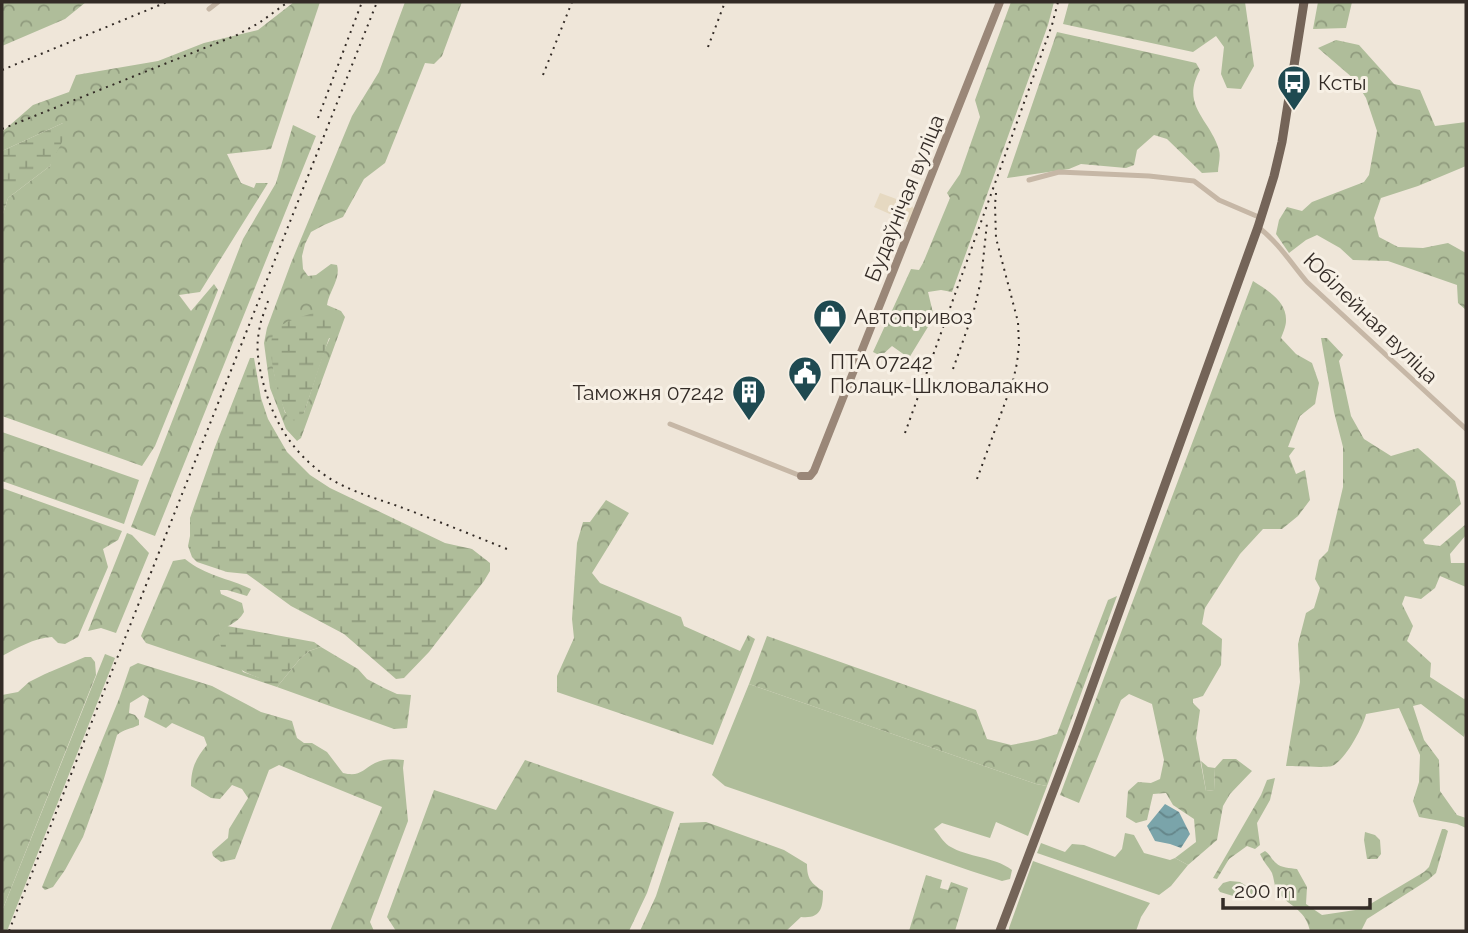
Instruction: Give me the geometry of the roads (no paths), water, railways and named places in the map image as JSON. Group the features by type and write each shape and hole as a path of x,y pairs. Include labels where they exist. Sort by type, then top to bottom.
{"main road":[{"path":"1000,931 1076,731 1260,223 1282,142 1304,2"}],"street":[{"path":"209,9 218,2"},
{"name":"Будаўнічая вуліца","path":"801,476 810,476 814,471 1000,2"},
{"path":"1029,180 1059,172 1194,181 1219,200 1260,223"},
{"name":"Юбілейная вуліца","path":"1260,223 1307,282 1466,429"},
{"path":"670,424 801,476"}],"water":[{"path":"1165,804 1179,812 1190,834 1181,848 1155,841 1147,826"}],"railway":[{"path":"2,70 167,2"},
{"path":"2,129 237,35 288,2"},
{"path":"318,118 362,2"},
{"path":"9,931 377,2"},
{"path":"543,75 572,2"},
{"path":"708,47 725,2"},
{"path":"905,433 1058,2"},
{"path":"977,479 1013,381 1019,345 1018,322 996,238 996,193"},
{"path":"953,369 974,310 981,280 987,223"},
{"path":"268,301 258,337 261,374 270,405 293,446 316,468 346,487 507,549"}],"place":[{"name":"Ксты","path":"1294,112"},
{"name":"Автопривоз","path":"830,346"},
{"name":"ПТА 07242 Полацк-Шкловалакно","path":"805,403"},
{"name":"Таможня 07242","path":"749,422"}]}
